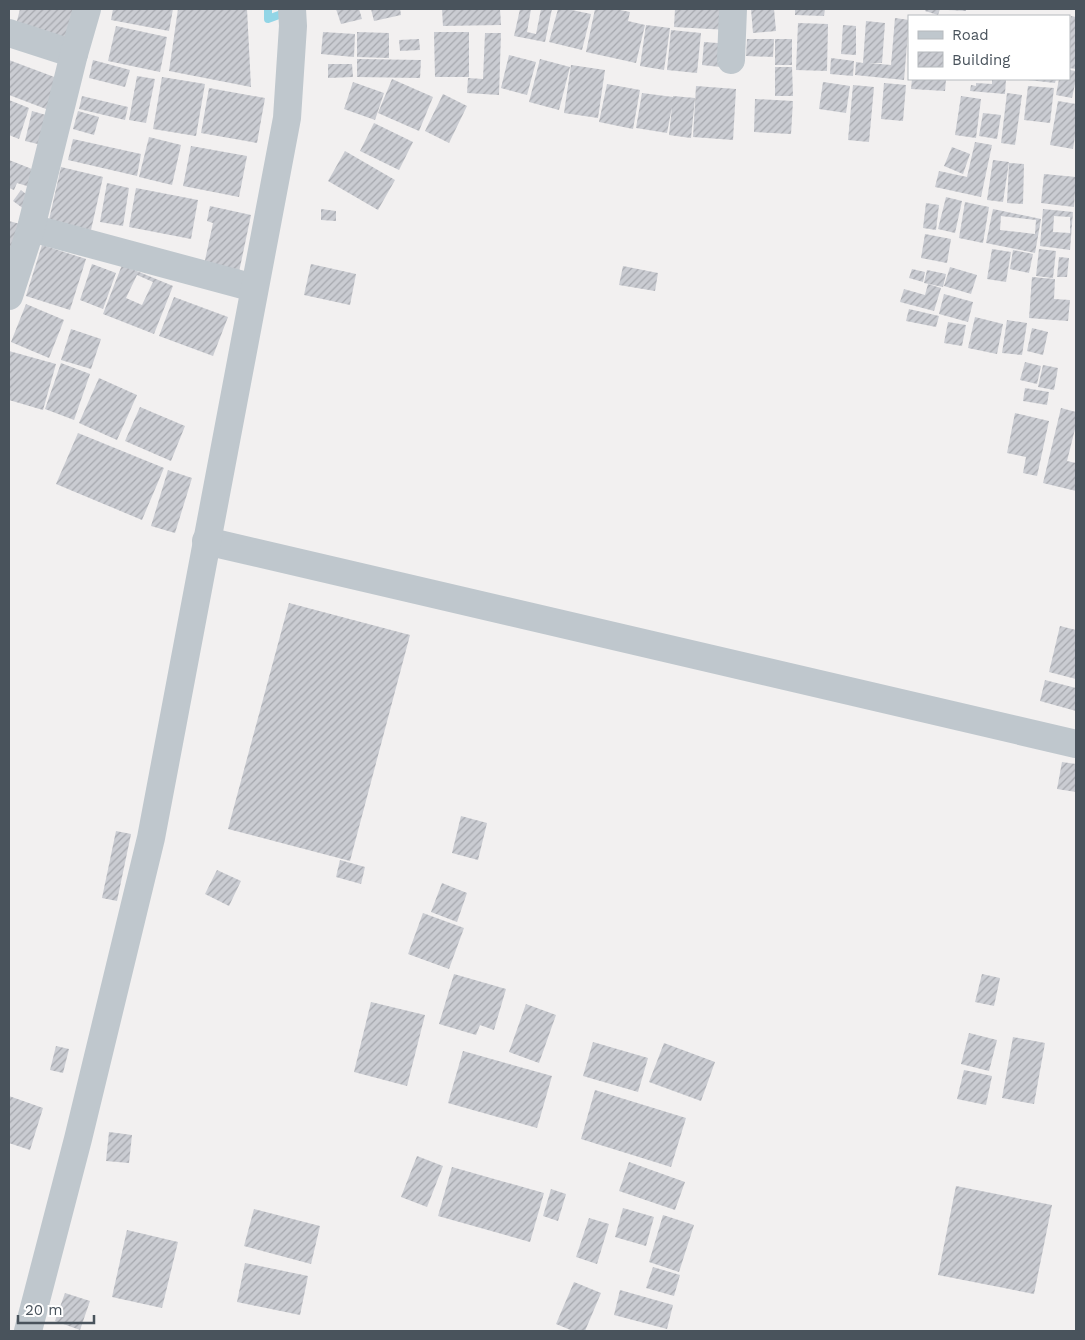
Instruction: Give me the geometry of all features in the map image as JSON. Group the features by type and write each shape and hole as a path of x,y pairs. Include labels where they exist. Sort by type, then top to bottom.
{"street":[{"path":"9,296 31,228 87,9"},
{"path":"731,60 733,9"},
{"path":"28,1331 78,1139 151,838 287,118 293,18"},
{"path":"9,33 74,54"},
{"path":"31,228 254,288"},
{"path":"206,541 1076,744"}],"building":[{"path":"20,9 75,9 67,41 15,29"},
{"path":"113,9 173,9 169,31 111,20"},
{"path":"178,9 247,9 251,87 169,71"},
{"path":"336,9 359,9 362,19 341,24"},
{"path":"371,9 400,9 401,15 374,21"},
{"path":"442,9 500,9 501,25 443,26"},
{"path":"520,9 531,9 527,32 536,34 541,9 552,9 545,42 514,36"},
{"path":"558,9 591,14 582,50 549,42"},
{"path":"595,9 615,9 630,12 628,21 645,25 636,63 586,52"},
{"path":"675,9 729,9 728,30 674,27"},
{"path":"751,9 774,9 776,31 753,33"},
{"path":"795,9 825,9 824,16 795,15"},
{"path":"926,9 940,9 938,15 925,11"},
{"path":"966,9 966,11 948,10"},
{"path":"1071,16 1076,17 1076,69 1070,68"},
{"path":"895,18 908,20 904,80 855,75 856,62 863,63 866,21 885,23 882,63 869,63 891,65"},
{"path":"798,23 828,24 827,71 796,70"},
{"path":"646,25 670,28 664,70 640,66"},
{"path":"843,25 856,26 856,55 841,54"},
{"path":"116,26 167,37 160,72 108,61"},
{"path":"671,30 701,33 697,73 667,70"},
{"path":"323,32 355,34 354,57 321,54"},
{"path":"357,32 389,33 389,58 357,57"},
{"path":"434,32 469,32 469,77 435,77"},
{"path":"485,33 501,33 499,95 467,93 468,78 483,79"},
{"path":"419,39 420,50 400,51 399,40"},
{"path":"747,39 774,39 773,57 746,56"},
{"path":"775,39 792,39 792,65 775,65"},
{"path":"704,42 731,44 729,68 702,65"},
{"path":"509,55 536,62 527,95 501,88"},
{"path":"831,58 854,61 853,76 830,74"},
{"path":"357,59 421,60 420,78 357,77"},
{"path":"540,59 570,67 559,110 529,102"},
{"path":"9,60 65,81 54,112 9,95"},
{"path":"93,60 130,70 125,87 89,78"},
{"path":"328,64 352,64 353,77 328,78"},
{"path":"571,65 605,70 598,118 564,113"},
{"path":"775,67 792,67 793,96 775,96"},
{"path":"1070,70 1076,71 1076,84 1072,98 1056,95 1059,80 1070,80"},
{"path":"137,76 155,79 146,123 129,120"},
{"path":"162,77 205,84 196,136 153,129"},
{"path":"392,79 433,97 419,131 378,113"},
{"path":"912,80 946,80 945,91 911,89"},
{"path":"992,80 1006,80 1005,94 970,91 971,85 976,86 976,83 992,84"},
{"path":"1028,80 1056,80 1055,83"},
{"path":"353,82 384,93 375,120 344,109"},
{"path":"823,82 850,86 846,113 819,109"},
{"path":"884,83 906,85 903,121 881,119"},
{"path":"607,84 640,90 633,129 599,122"},
{"path":"853,85 874,87 869,142 848,140"},
{"path":"696,86 736,89 733,140 693,137"},
{"path":"1028,86 1054,88 1050,123 1024,120"},
{"path":"209,88 265,98 257,143 201,133"},
{"path":"642,93 695,98 691,138 669,135 672,107 667,133 636,128"},
{"path":"1007,93 1022,95 1015,145 1001,143"},
{"path":"443,94 467,106 449,143 425,131"},
{"path":"82,96 128,107 125,120 79,109"},
{"path":"961,96 981,99 976,138 955,135"},
{"path":"755,99 793,101 791,134 754,132"},
{"path":"9,100 29,108 19,139 9,135"},
{"path":"1058,101 1076,104 1076,130 1073,149 1050,145"},
{"path":"32,111 53,117 46,146 25,141"},
{"path":"78,111 99,117 94,135 73,129"},
{"path":"983,113 1001,115 997,139 979,136"},
{"path":"374,123 413,142 399,170 360,151"},
{"path":"149,137 181,145 172,185 139,177"},
{"path":"73,139 141,154 137,176 68,160"},
{"path":"975,142 992,145 981,197 935,187 939,171 967,177"},
{"path":"191,146 247,156 239,197 183,186"},
{"path":"952,147 970,154 963,174 944,166"},
{"path":"345,151 395,180 378,210 328,181"},
{"path":"9,160 37,171 30,187 17,183 14,190 9,188"},
{"path":"993,160 1009,162 1003,202 987,200"},
{"path":"1009,163 1024,164 1023,204 1007,203"},
{"path":"61,167 103,177 91,230 49,220"},
{"path":"1044,174 1076,177 1074,207 1041,203"},
{"path":"107,183 129,188 123,226 100,222"},
{"path":"136,188 198,200 191,239 129,227"},
{"path":"21,190 32,199 24,209 13,201"},
{"path":"946,197 962,201 955,233 938,229"},
{"path":"965,202 989,207 983,243 959,238"},
{"path":"926,203 939,205 936,230 923,228"},
{"path":"210,206 251,215 239,272 204,265 213,223 207,221"},
{"path":"321,209 336,211 336,221 321,220"},
{"path":"993,209 1041,219 1035,253 986,243","holes":["1001,216 1036,220 1035,234 1000,230"]},
{"path":"1043,209 1073,212 1070,250 1040,246","holes":["1054,216 1070,217 1070,233 1053,232"]},
{"path":"9,221 20,224 9,259"},
{"path":"925,234 951,239 947,263 921,258"},
{"path":"42,245 86,259 70,310 26,296"},
{"path":"992,249 1011,252 1006,282 987,279"},
{"path":"1039,249 1056,251 1053,278 1036,276"},
{"path":"1013,250 1033,254 1029,273 1010,269"},
{"path":"1059,257 1069,258 1067,277 1057,277"},
{"path":"92,264 116,273 103,309 80,300"},
{"path":"311,264 356,274 350,305 304,295"},
{"path":"122,265 173,286 154,334 103,314","holes":["137,275 153,282 142,305 126,298"]},
{"path":"623,266 658,273 655,291 619,285"},
{"path":"950,267 977,275 971,294 944,286"},
{"path":"912,269 925,272 923,282 909,278"},
{"path":"927,270 946,274 943,287 924,283"},
{"path":"1032,277 1055,279 1054,299 1070,300 1068,321 1029,318"},
{"path":"928,284 941,288 934,311 900,302 904,289 925,295"},
{"path":"944,294 973,302 968,322 939,314"},
{"path":"174,297 228,317 213,356 159,336"},
{"path":"26,304 64,320 49,358 11,342"},
{"path":"909,309 939,316 936,327 906,321"},
{"path":"975,317 1003,324 997,354 968,348"},
{"path":"1007,320 1027,323 1022,355 1002,353"},
{"path":"948,322 966,325 962,346 944,343"},
{"path":"1032,328 1048,332 1043,355 1027,351"},
{"path":"71,329 101,339 91,369 61,360"},
{"path":"9,351 56,364 43,410 9,400"},
{"path":"1025,362 1041,366 1037,384 1020,380"},
{"path":"61,363 90,374 74,420 45,409"},
{"path":"1043,365 1058,368 1054,390 1038,387"},
{"path":"99,378 137,395 117,440 79,423"},
{"path":"1025,388 1049,392 1047,405 1023,401"},
{"path":"140,407 185,426 171,461 125,441"},
{"path":"1061,408 1076,412 1076,429 1067,461 1076,463 1076,491 1043,483"},
{"path":"1015,413 1049,421 1037,476 1023,473 1026,457 1007,453"},
{"path":"78,433 164,468 142,520 56,484"},
{"path":"168,470 192,478 175,533 151,526"},
{"path":"289,603 410,635 350,861 228,829"},
{"path":"1060,626 1076,630 1076,679 1049,672"},
{"path":"1045,680 1076,688 1076,711 1040,701"},
{"path":"1062,762 1076,764 1076,792 1057,789"},
{"path":"461,816 487,823 478,860 452,853"},
{"path":"116,831 131,834 117,901 102,898"},
{"path":"340,860 365,867 361,884 336,877"},
{"path":"217,870 241,881 229,906 205,894"},
{"path":"442,883 467,893 457,922 431,912"},
{"path":"423,913 464,928 449,969 408,954"},
{"path":"454,974 506,989 494,1030 480,1025 476,1035 439,1024"},
{"path":"982,974 1000,978 994,1006 975,1002"},
{"path":"371,1002 425,1015 407,1086 354,1072"},
{"path":"526,1004 556,1015 539,1063 509,1052"},
{"path":"969,1033 997,1040 989,1071 961,1064"},
{"path":"1013,1037 1045,1043 1034,1104 1002,1098"},
{"path":"593,1042 648,1058 638,1092 583,1076"},
{"path":"664,1043 715,1062 701,1101 649,1082"},
{"path":"56,1046 69,1049 63,1073 50,1070"},
{"path":"463,1051 552,1076 537,1128 448,1103"},
{"path":"964,1070 992,1076 986,1105 957,1099"},
{"path":"595,1090 686,1118 671,1167 581,1139"},
{"path":"9,1096 43,1108 30,1150 9,1143"},
{"path":"109,1132 132,1135 129,1163 106,1161"},
{"path":"417,1156 443,1166 427,1207 401,1197"},
{"path":"629,1162 685,1182 675,1210 619,1191"},
{"path":"452,1167 544,1193 530,1242 438,1216"},
{"path":"956,1186 1052,1205 1034,1294 938,1275"},
{"path":"551,1189 566,1194 558,1221 543,1216"},
{"path":"623,1208 654,1217 646,1246 615,1237"},
{"path":"254,1209 320,1226 311,1264 244,1246"},
{"path":"663,1215 694,1225 679,1272 649,1262"},
{"path":"589,1218 609,1224 597,1264 576,1257"},
{"path":"127,1230 178,1242 162,1308 112,1297"},
{"path":"245,1263 308,1276 300,1315 237,1302"},
{"path":"653,1267 680,1275 674,1296 646,1288"},
{"path":"574,1282 601,1293 585,1331 573,1331 556,1324"},
{"path":"620,1290 673,1305 667,1329 614,1315"},
{"path":"65,1293 90,1301 80,1330 55,1321"}],"waterway":[{"path":"268,9 268,19 287,12"}]}
